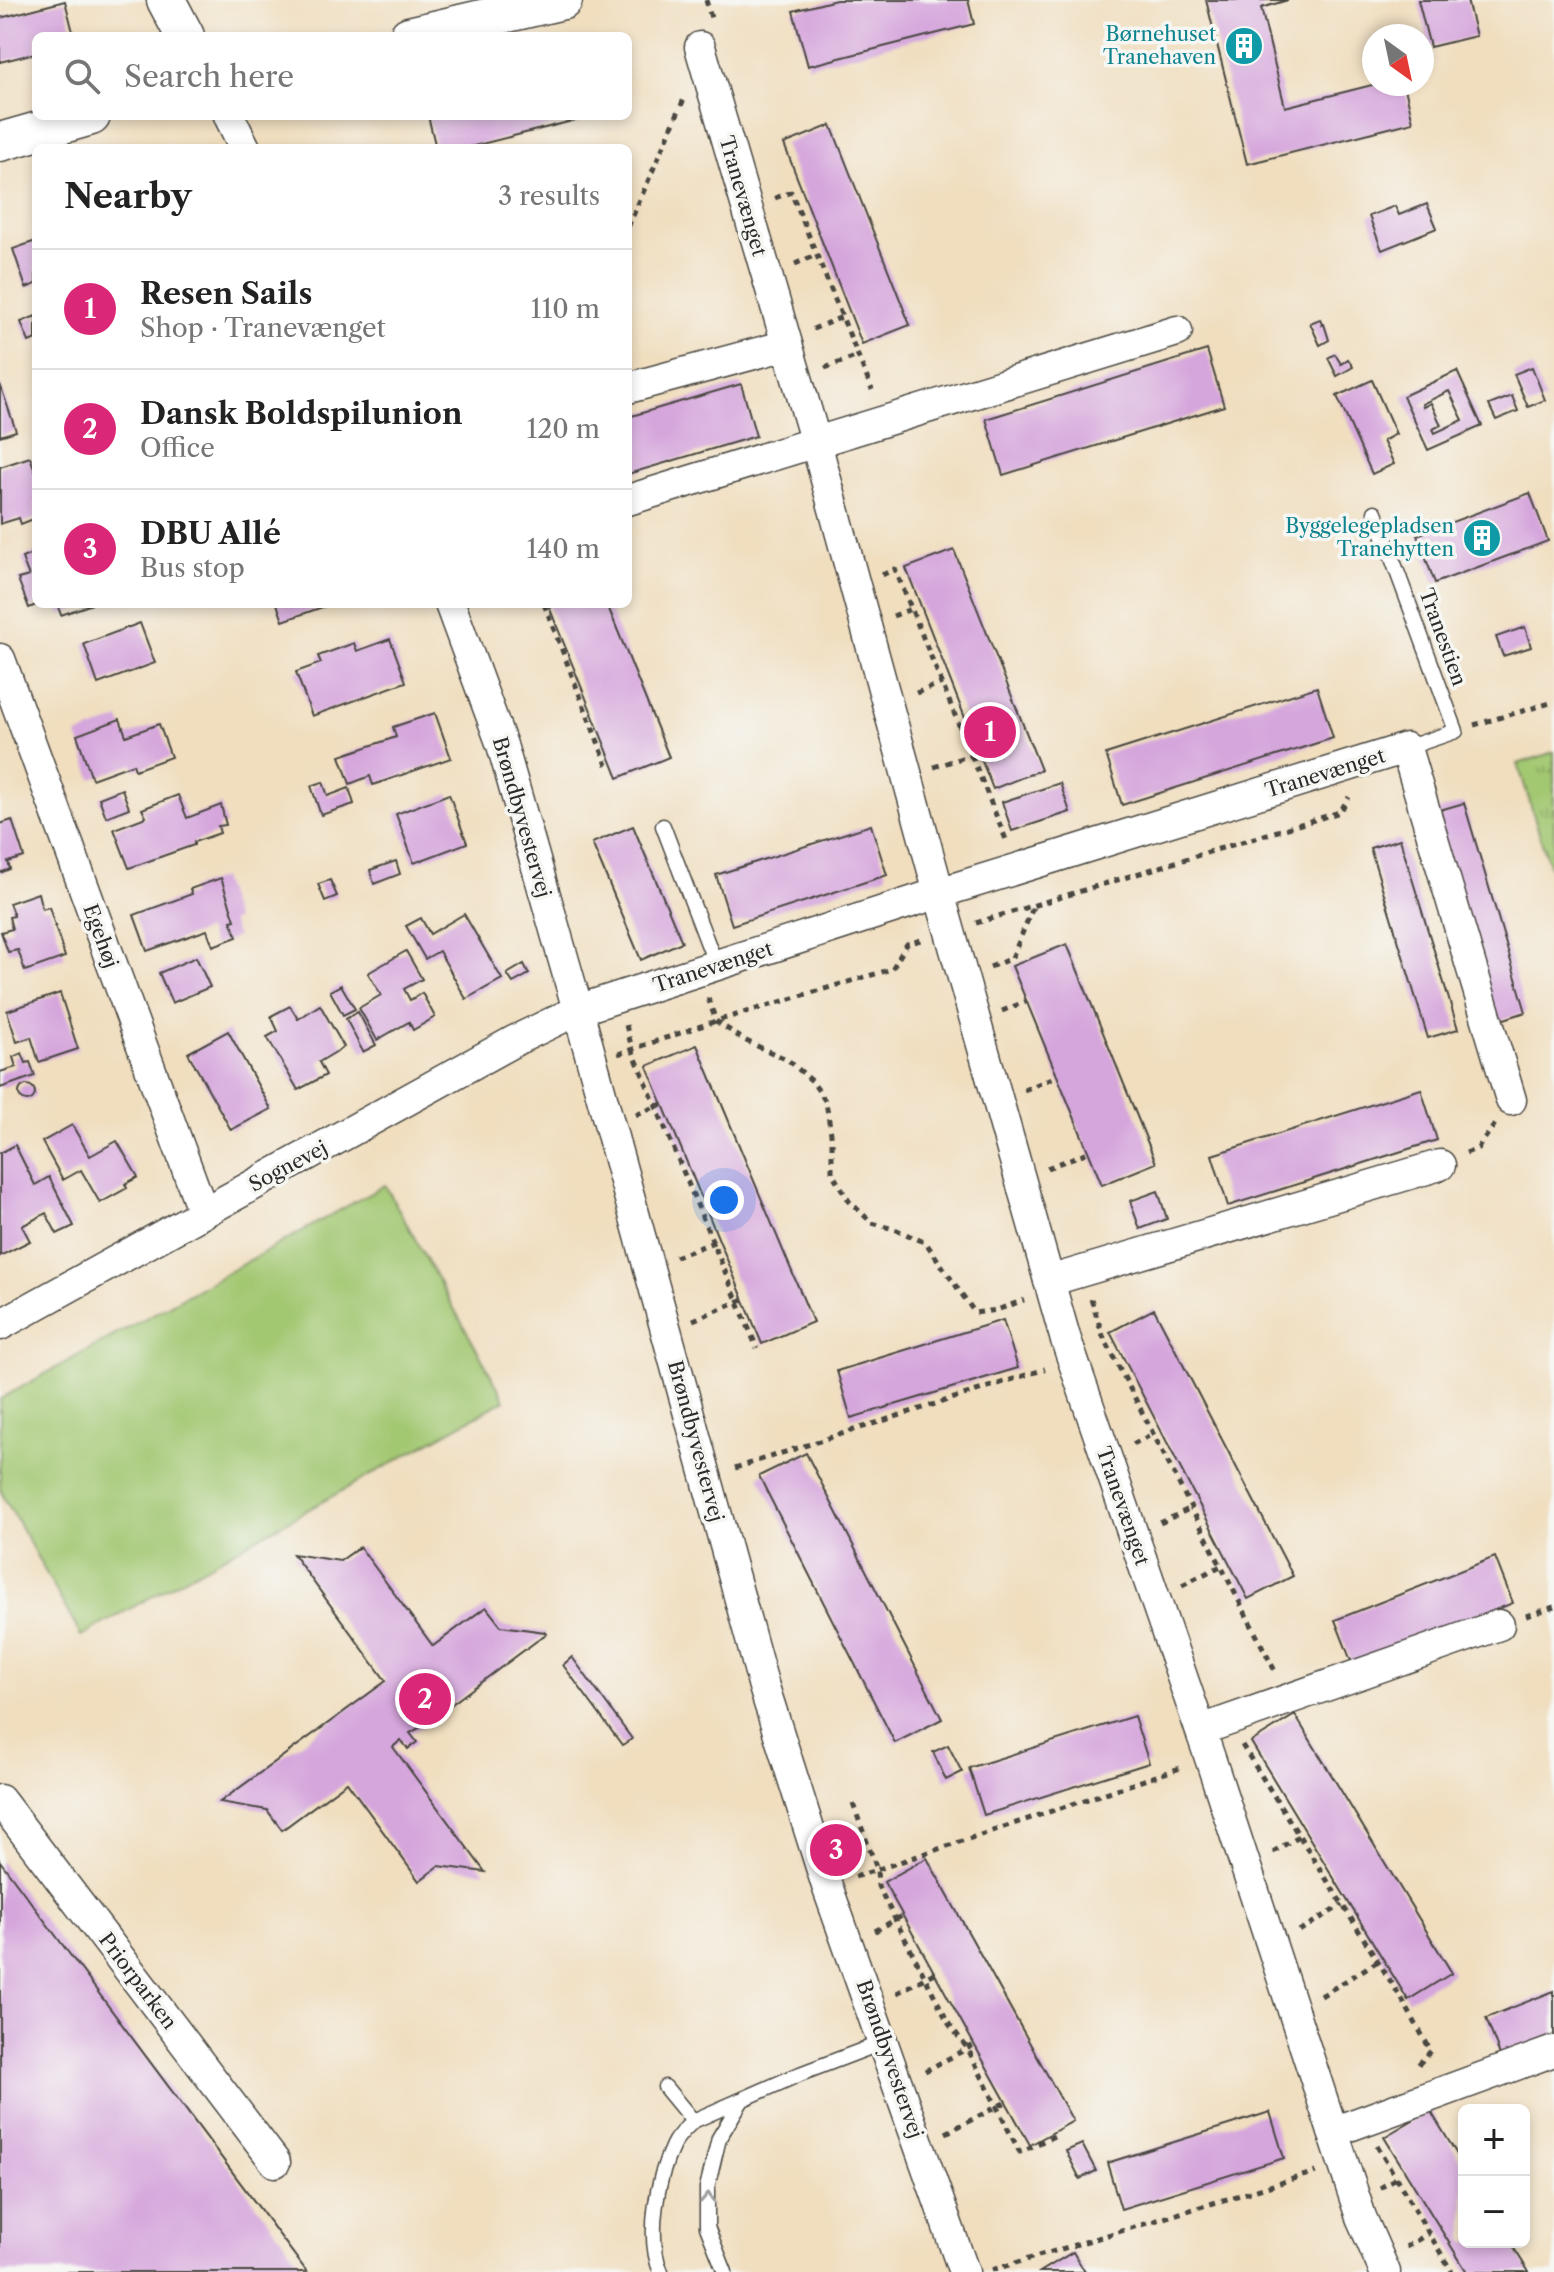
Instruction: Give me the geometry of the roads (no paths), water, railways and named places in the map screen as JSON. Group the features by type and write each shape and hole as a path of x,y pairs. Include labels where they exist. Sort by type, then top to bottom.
{"street":[{"path":"166,0 183,32"},
{"path":"426,32 563,0"},
{"name":"Tranevænget","path":"700,47 816,443 939,893 1073,1361 1155,1598 1213,1736 1272,1947 1361,2217 1385,2272"},
{"path":"0,142 77,120"},
{"path":"231,120 243,144"},
{"path":"632,499 1177,331"},
{"path":"632,387 787,345"},
{"name":"Brøndbyvestervej","path":"451,608 502,745 764,1687 827,1886 964,2272"},
{"name":"Egehøj","path":"0,659 203,1212"},
{"name":"Tranevænget","path":"578,1010 1018,868 1406,748 1511,1100"},
{"name":"Sognevej","path":"0,1325 516,1040 578,1010"},
{"path":"1050,1286 1082,1271 1440,1165"},
{"path":"1213,1736 1289,1699 1499,1625"},
{"name":"Priorparken","path":"0,1800 275,2162"},
{"path":"1333,2132 1554,2051"}],"lane":[{"name":"Tranestien","path":"1375,512 1456,731 1406,748"},
{"path":"663,826 708,968"},
{"path":"661,2272 655,2259 654,2203 673,2143 693,2121 884,2042"},
{"path":"665,2087 693,2121"},
{"path":"725,2272 707,2227 707,2188 719,2138 743,2098"}],"place":[{"name":"Børnehuset Tranehaven","path":"1244,46"},
{"name":"Byggelegepladsen Tranehytten","path":"1482,538"},
{"name":"Resen Sails","path":"990,732"},
{"name":"Dansk Boldspilunion","path":"425,1699"},
{"name":"DBU Allé","path":"836,1850"}]}
